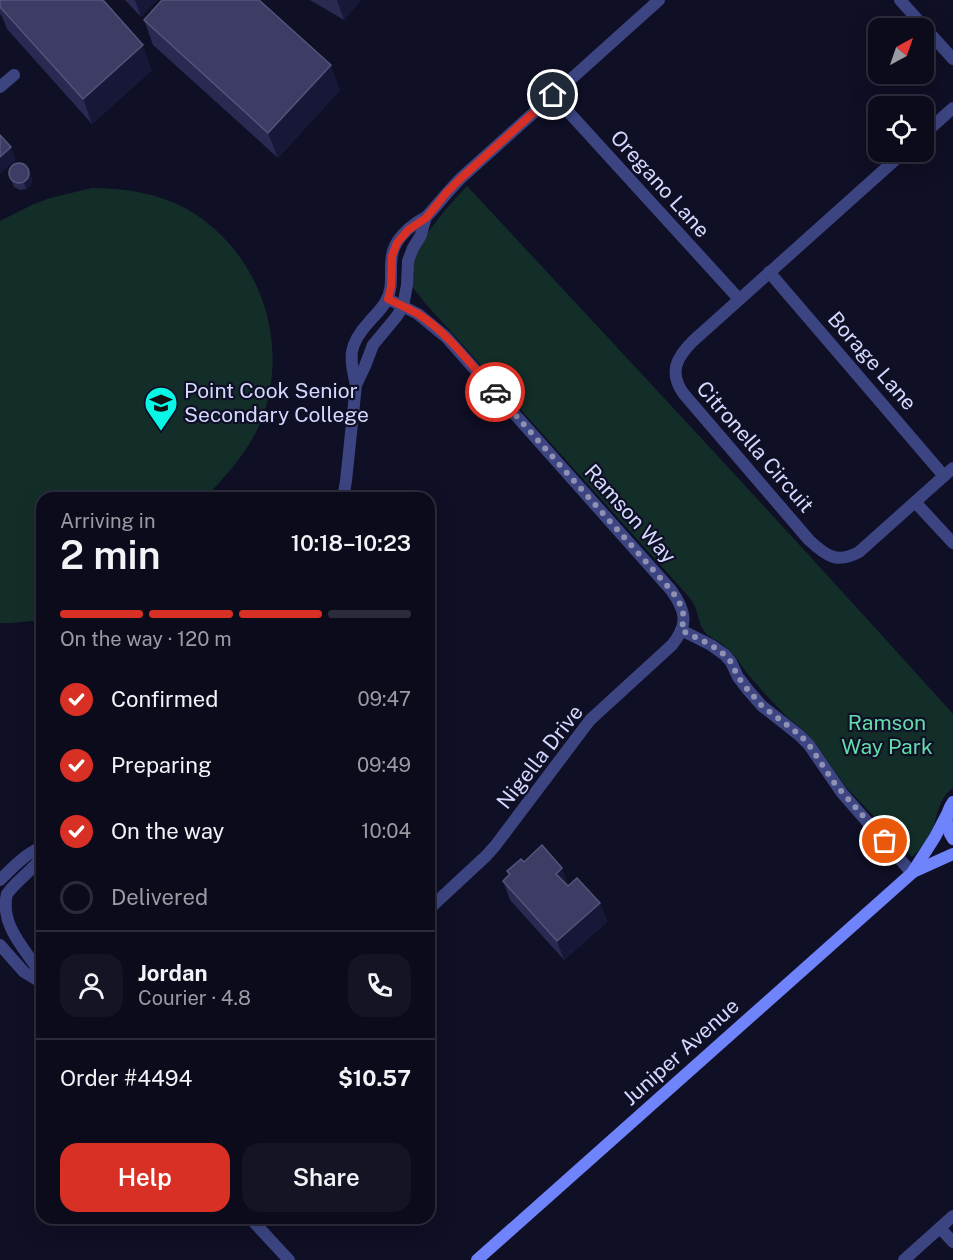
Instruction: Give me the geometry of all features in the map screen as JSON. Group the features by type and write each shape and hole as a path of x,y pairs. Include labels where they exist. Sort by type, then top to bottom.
{"street":[{"path":"344,492 356,385 351,364 353,347 362,330 388,299 393,250 397,243 408,230 426,218 461,178 658,0"},
{"path":"900,0 953,59"},
{"path":"0,87 14,75"},
{"name":"Oregano Lane","path":"553,95 739,299"},
{"path":"934,125 953,108"},
{"name":"Citronella Circuit","path":"893,162 686,348 676,364 675,377 682,393 809,540 832,556 849,557 862,549 949,472"},
{"path":"356,385 373,345 403,306 408,261 421,236 426,218"},
{"name":"Borage Lane","path":"769,272 949,472"},
{"name":"Ramson Way","path":"388,299 418,314 446,337 671,590 683,610 684,621 681,630"},
{"path":"915,502 953,543"},
{"path":"681,630 725,655 748,690 762,706 809,745 835,784 912,873"},
{"name":"Nigella Drive","path":"435,903 486,856 590,720 667,651 678,638 681,630"},
{"name":"Juniper Avenue","path":"477,1260 912,873 935,837 953,802"},
{"path":"947,814 946,826 953,839"},
{"path":"0,880 36,850"},
{"name":"Juniper Avenue","path":"912,873 953,854"},
{"path":"36,863 1,904 1,912 8,933 36,968"},
{"path":"0,945 24,972 36,979"},
{"path":"904,1260 953,1216"},
{"path":"256,1224 289,1260"},
{"path":"940,1228 953,1242"}],"green space":[{"name":"Ramson Way Park","path":"467,186 953,714 953,788 941,803 928,837 912,857 846,787 816,744 765,694 735,656 721,643 707,635 689,597 414,288 409,279 409,272 410,263 416,251 436,222"},
{"path":"92,188 140,192 185,208 211,226 232,247 250,273 262,300 270,330 273,360 270,391 256,432 244,452 210,492 36,492 36,621 0,623 0,221 50,198"}],"building":[{"path":"2,0 103,0 143,45 83,99 0,7"},
{"path":"162,0 259,0 331,65 268,133 144,20"},
{"path":"0,135 11,147 0,157"},
{"path":"19,163 26,166 29,173 26,180 19,183 12,180 9,173 12,166"},
{"path":"542,845 562,868 556,874 568,886 577,878 600,903 557,941 503,881 510,874 507,871 521,859 524,862"}],"way so far":[{"path":"495,392 671,590 683,610 684,621 681,630 725,655 748,690 762,706 800,735 835,784 885,841"}],"place":[{"name":"Point Cook Senior Secondary College","path":"161,432"}],"route":[{"path":"495,392 432,324 388,299 393,250 408,230 426,218 461,178 553,95"}]}
